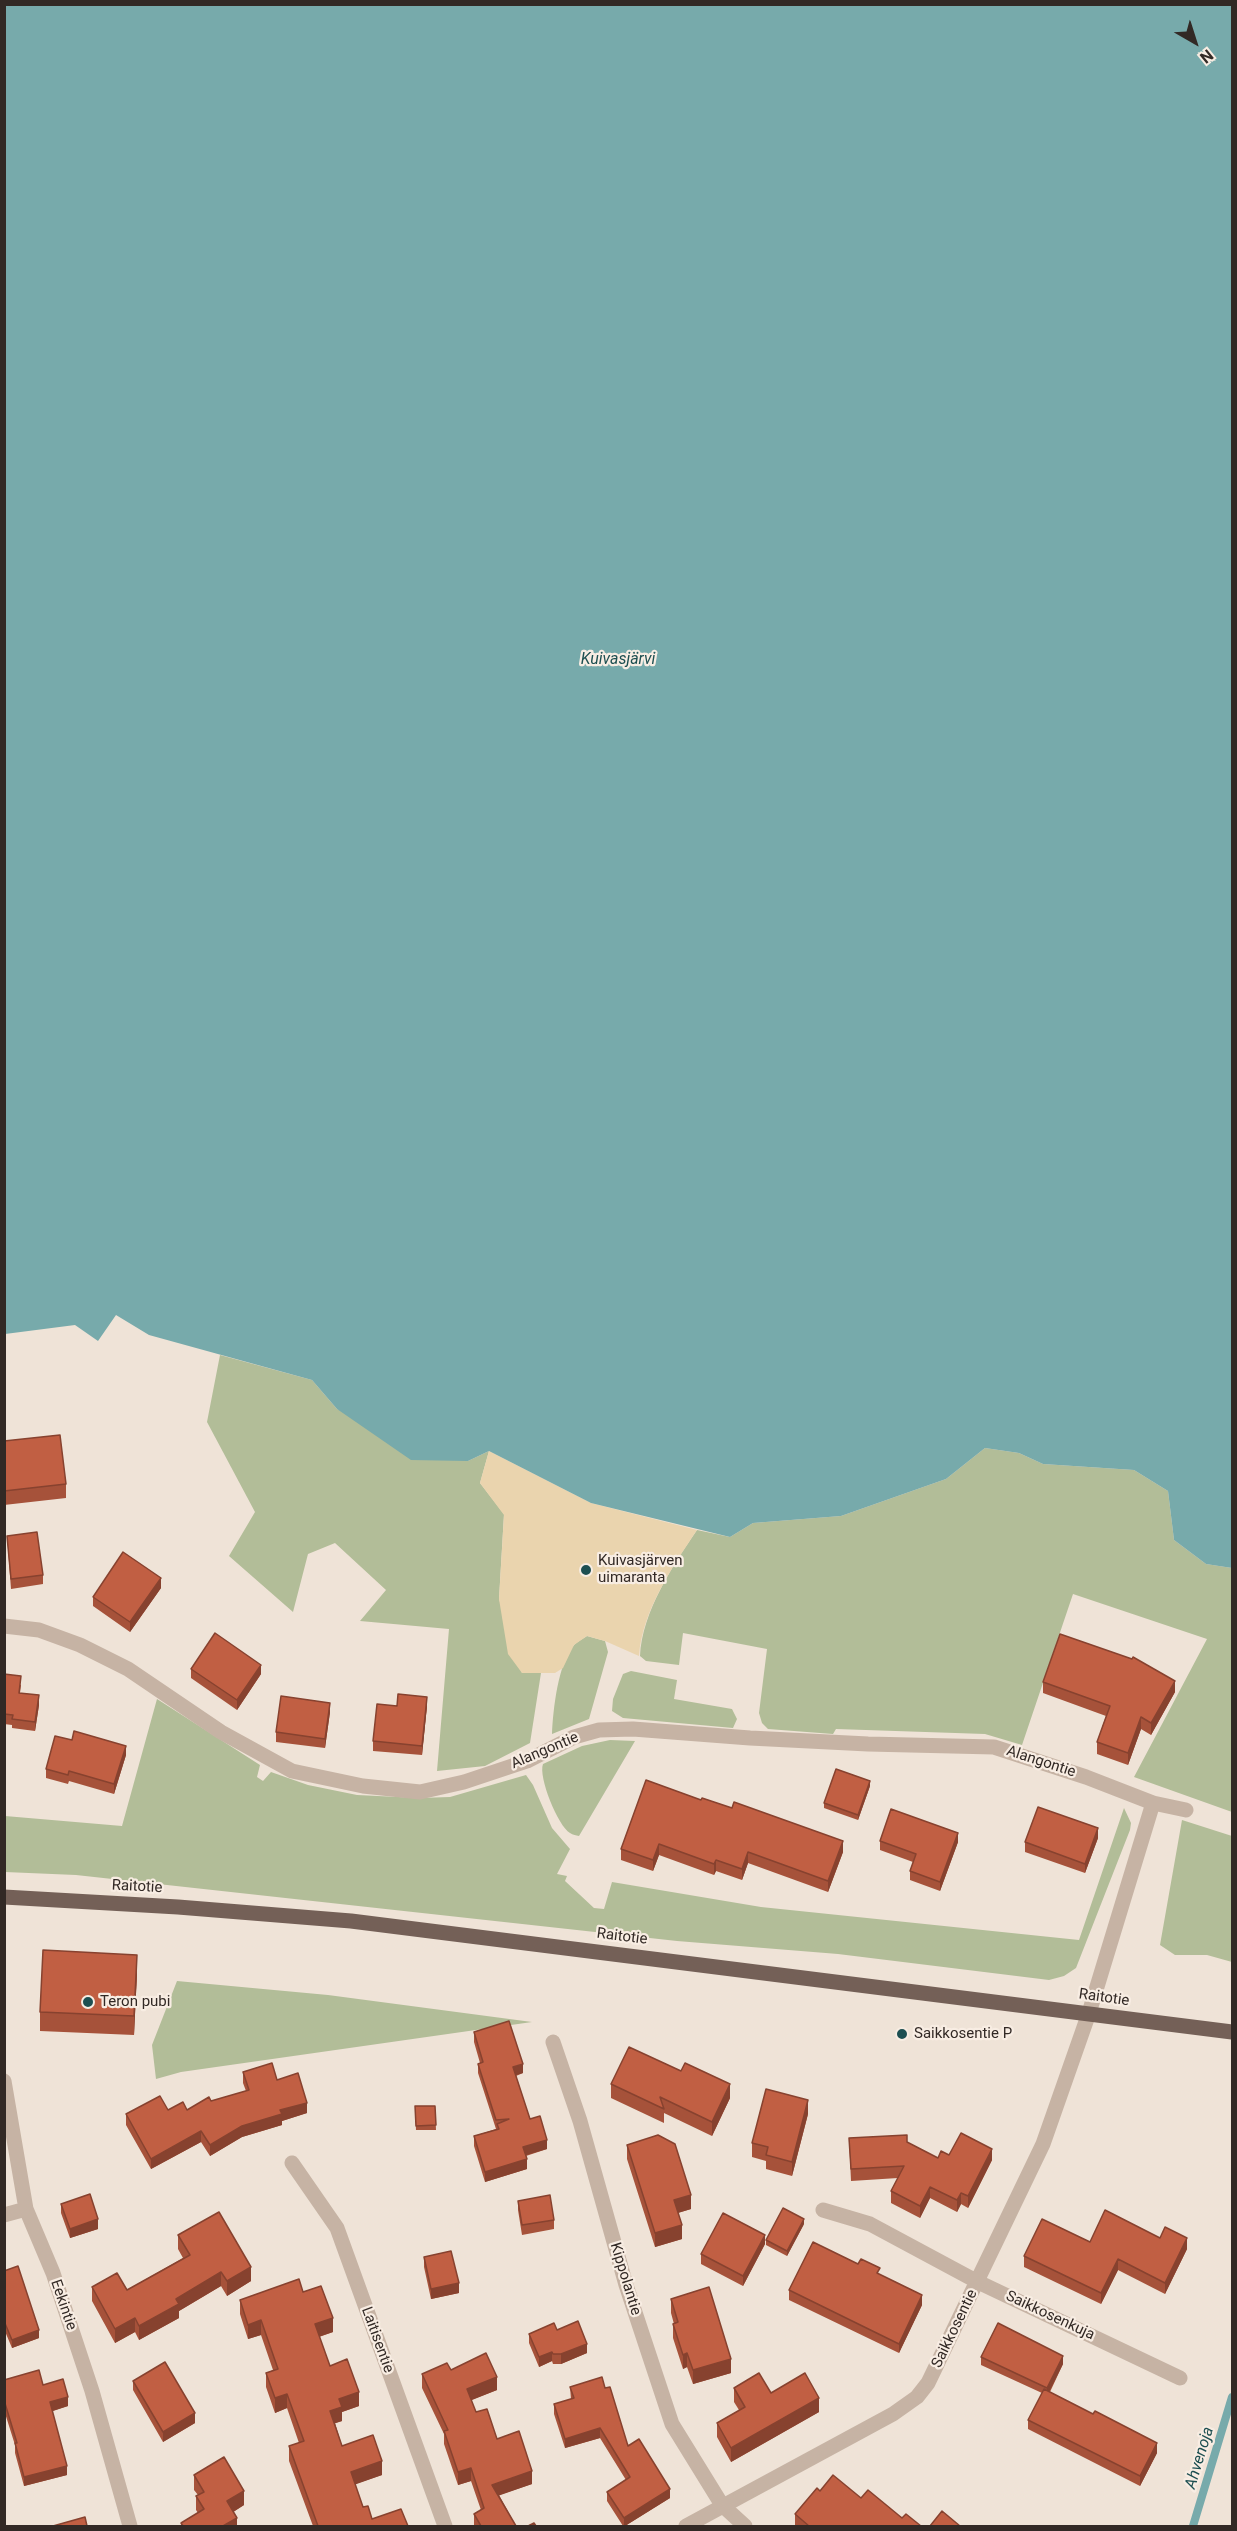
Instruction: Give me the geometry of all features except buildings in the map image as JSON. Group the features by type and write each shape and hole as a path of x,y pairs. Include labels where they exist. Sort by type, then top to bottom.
{"main road":[{"name":"Raitotie","path":"4,1897 178,1907 351,1921 1233,2032"}],"street":[{"name":"Alangontie","path":"4,1626 39,1630 90,1649 128,1669 221,1732 292,1771 363,1786 420,1792 464,1782 527,1761 574,1737 599,1730 633,1729 868,1744 994,1747 1086,1777 1153,1803 1186,1810"},
{"path":"1089,2013 1153,1803"},
{"name":"Saikkosentie","path":"686,2526 893,2414 917,2397 928,2383 1043,2144 1089,2013"},
{"name":"Kippolantie","path":"553,2042 580,2121 626,2285 672,2424 722,2505 745,2526"},
{"name":"Eekintie","path":"4,2081 26,2209 53,2273 92,2391 130,2526"},
{"name":"Laitisentie","path":"291,2163 337,2228 445,2526"},
{"path":"4,2215 26,2209"},
{"name":"Saikkosenkuja","path":"823,2210 870,2224 978,2282 1180,2378"}],"green space":[{"path":"220,1355 312,1380 337,1409 468,1461 489,1451 480,1483 504,1514 499,1599 522,1673 541,1673 530,1743 485,1766 437,1771 449,1629 360,1621 386,1590 335,1543 308,1554 293,1612 229,1556 255,1512 207,1422"},
{"path":"985,1448 1019,1453 1043,1464 1134,1470 1168,1491 1174,1540 1206,1564 1232,1568 1232,1812 1134,1777 1207,1639 1073,1594 1022,1745 985,1734 836,1729 833,1734 768,1729 762,1723 759,1713 767,1649 683,1633 679,1665 646,1661 640,1656 646,1623 660,1590 697,1530 730,1537 753,1523 841,1516 946,1479"},
{"path":"587,1636 605,1641 608,1652 589,1719 552,1734 555,1700 564,1662 575,1644"},
{"path":"631,1671 677,1680 674,1699 732,1709 737,1719 733,1728 623,1718 612,1711 613,1699 623,1674"},
{"path":"157,1699 260,1765 257,1777 263,1781 271,1772 308,1785 357,1795 419,1798 450,1797 526,1775 533,1785 552,1828 570,1849 557,1874 567,1876 565,1881 594,1908 604,1909 612,1882 761,1907 1079,1940 1124,1808 1131,1823 1076,1968 1064,1976 1049,1980 838,1954 677,1941 76,1875 5,1872 5,1816 122,1826"},
{"path":"610,1740 635,1741 579,1836 572,1834 565,1829 550,1801 543,1779 543,1764 582,1746"},
{"path":"1182,1820 1232,1836 1232,1962 1207,1955 1175,1955 1160,1945"},
{"path":"177,1981 328,1995 532,2022 181,2072 156,2079 152,2045"}],"sand":[{"name":"Kuivasjärven uimaranta","path":"489,1451 591,1503 697,1530 652,1606 641,1639 639,1656 587,1636 574,1645 563,1668 555,1673 522,1673 508,1654 499,1599 504,1515 480,1483"}],"water":[{"name":"Kuivasjärvi","path":"4,5 1232,5 1232,1568 1206,1564 1174,1540 1168,1491 1134,1470 1043,1464 1019,1453 985,1448 946,1479 841,1516 753,1523 730,1537 591,1503 489,1451 468,1461 411,1460 337,1409 312,1380 149,1335 116,1315 98,1341 75,1325 5,1334"}],"waterway":[{"name":"Ahvenoja","path":"1193,2526 1232,2397"}],"place":[{"name":"Kuivasjärven uimaranta","path":"586,1570"},
{"name":"Teron pubi","path":"88,2002"},
{"name":"Saikkosentie P","path":"902,2034"}]}
